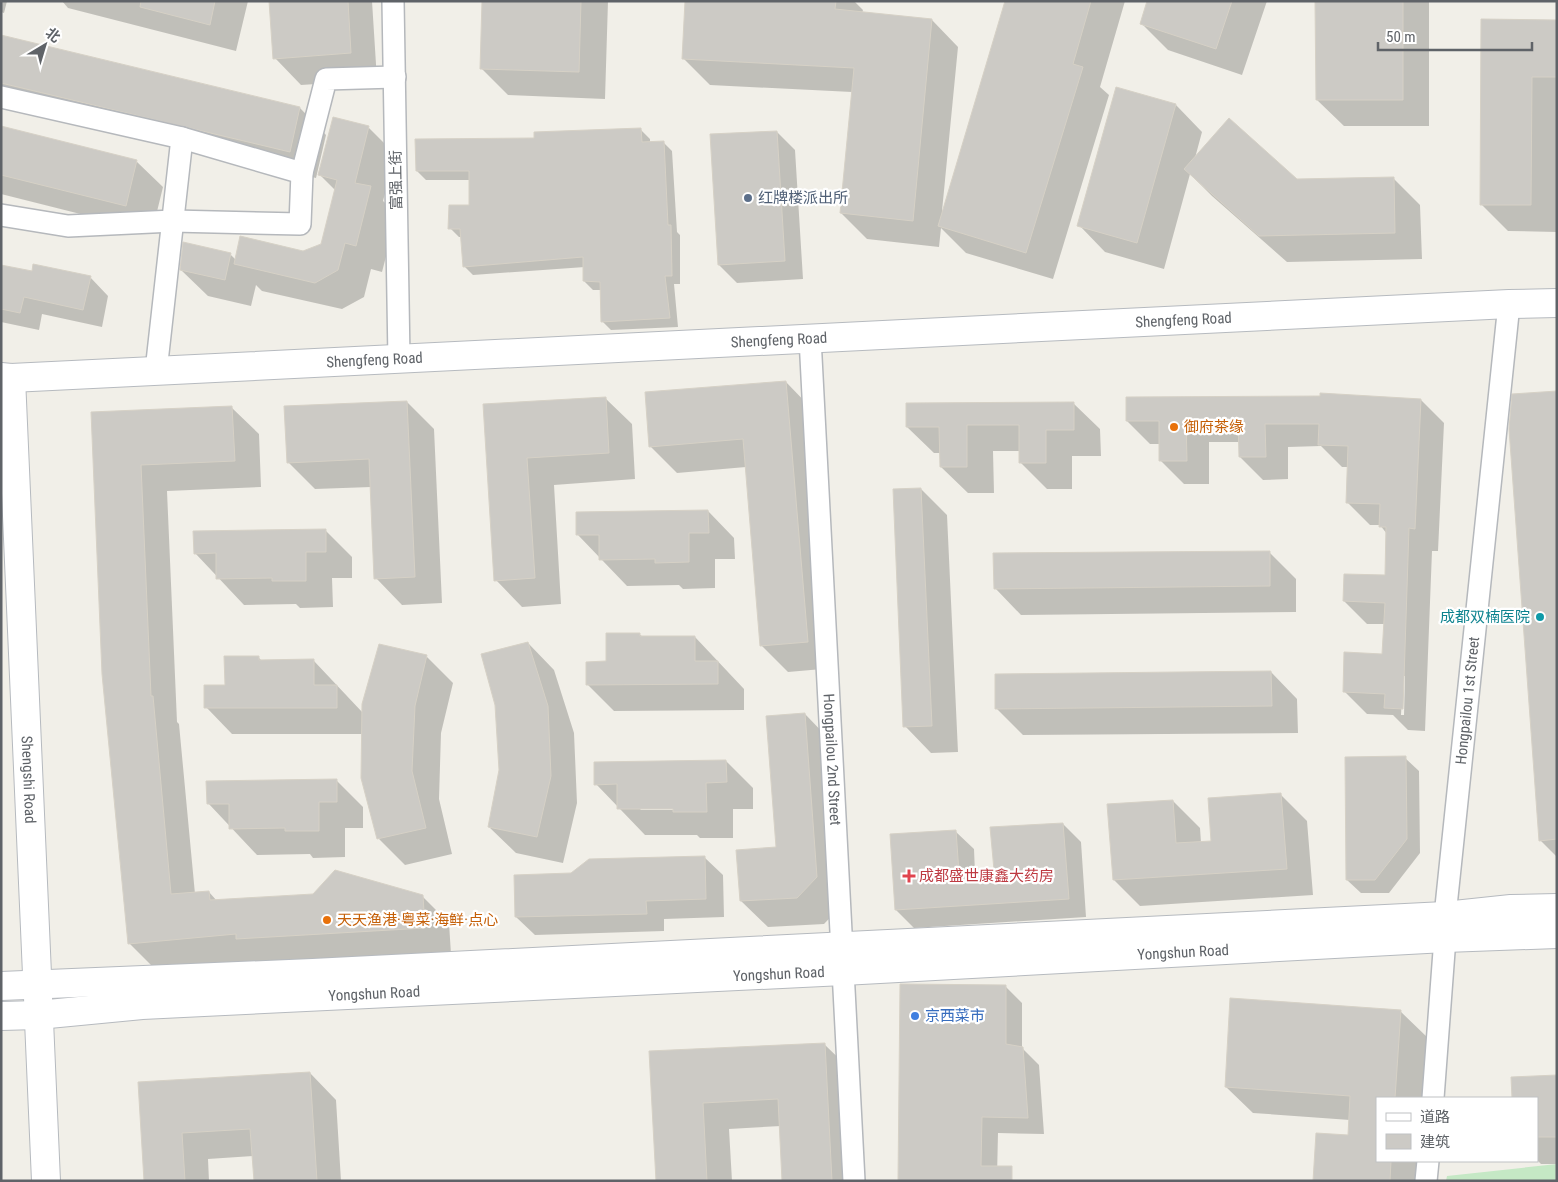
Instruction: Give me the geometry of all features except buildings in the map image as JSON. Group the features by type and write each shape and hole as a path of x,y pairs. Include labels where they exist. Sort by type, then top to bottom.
{"main road":[{"name":"Shengfeng Road","path":"6,378 1557,303"},
{"name":"Shengshi Road","path":"6,378 46,1181"},
{"path":"1445,927 1511,909 1557,908"},
{"name":"Yongshun Road","path":"1,1016 38,1015 142,1006 843,959 1445,927 1557,934"},
{"path":"1,986 313,973 843,959"}],"street":[{"name":"富强上街","path":"393,1 399,358"},
{"path":"1,215 68,226 173,221 300,224 302,173 326,79 395,77"},
{"path":"1,97 182,138 302,173"},
{"path":"156,371 182,138"},
{"name":"Hongpailou 1st Street","path":"1433,1097 1445,927 1509,304"},
{"name":"Hongpailou 2nd Street","path":"810,338 854,1181"},
{"path":"1426,1181 1428,1162"}],"green space":[{"path":"1557,1164 1557,1181 1446,1181 1447,1176"}],"place":[{"name":"红牌楼派出所","path":"748,198"},
{"name":"御府茶缘","path":"1174,427"},
{"name":"成都双楠医院","path":"1540,617"},
{"name":"成都盛世康鑫大药房","path":"909,876"},
{"name":"天天渔港·粤菜·海鲜·点心","path":"327,920"},
{"name":"京西菜市","path":"915,1016"}]}
